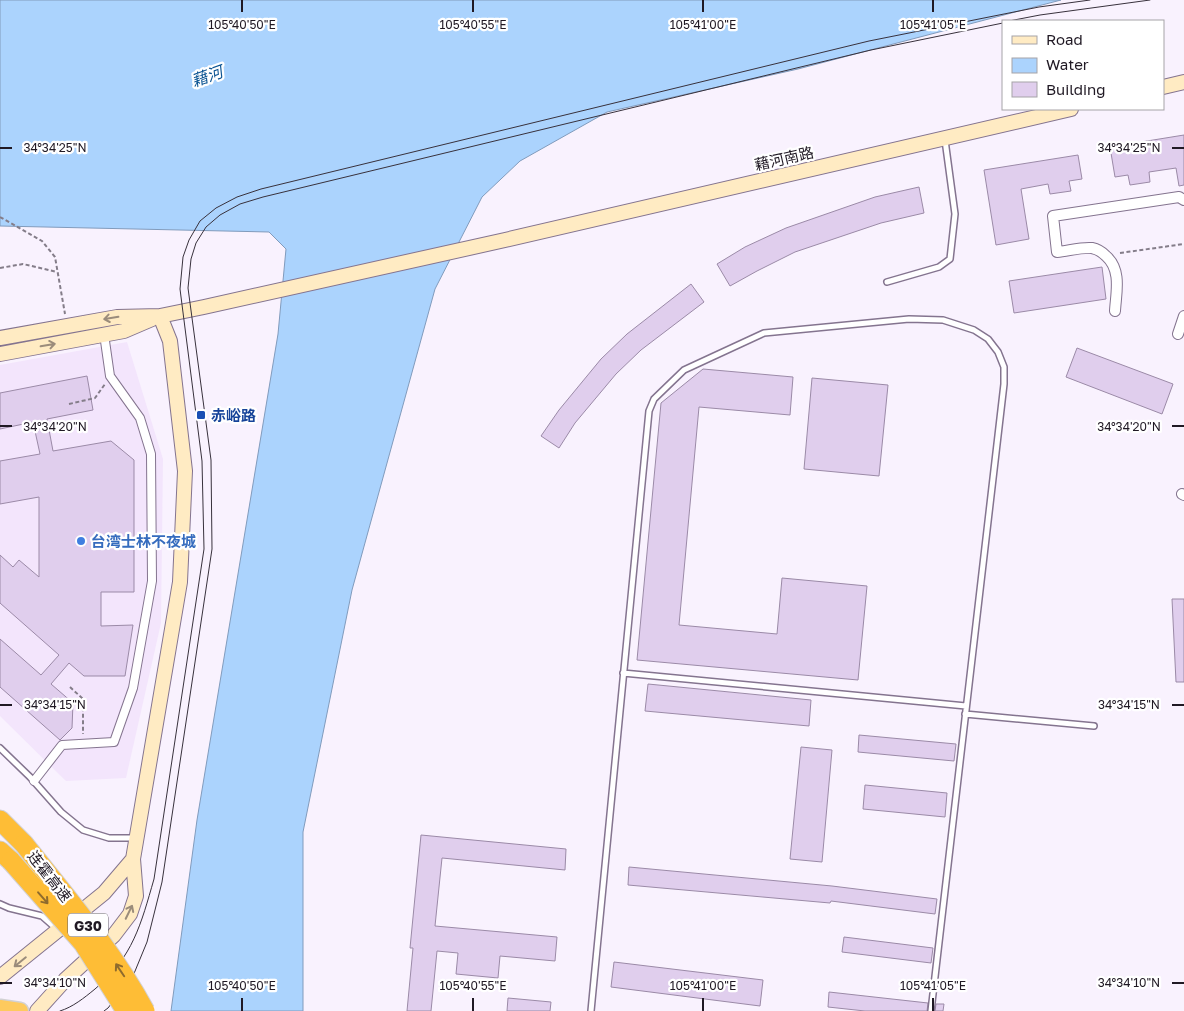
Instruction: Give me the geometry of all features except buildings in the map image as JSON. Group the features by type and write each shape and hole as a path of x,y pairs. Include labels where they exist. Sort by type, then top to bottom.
{"highway":[{"name":"连霍高速","path":"0,820 24,844 97,936 135,992 145,1011"},
{"name":"连霍高速","path":"6,856 83,943 126,1011"},
{"path":"0,1008 20,1011"}],"main road":[{"path":"1164,87 1184,82"},
{"name":"藉河南路","path":"160,316 505,240 1067,110"},
{"path":"0,338 117,316 160,316"},
{"path":"0,354 124,331 160,316"},
{"path":"37,1011 65,980 114,935 130,914 136,896 133,859 180,582 185,471 170,341 160,316"},
{"path":"0,977 104,893 133,859"}],"street":[{"path":"1114,311 1117,275 1114,266 1106,255 1094,248 1057,252 1054,216 1179,197 1184,200"},
{"path":"1178,334 1184,316"},
{"path":"34,781 62,745 114,742 133,688 152,580 151,454 140,418 110,376 104,334"}],"lane":[{"path":"887,282 939,267 950,259 955,214 945,138"},
{"path":"591,1011 649,411 654,398 684,370 764,333 909,319 943,320 974,330 988,339 998,352 1004,368 1004,384 931,1011"},
{"path":"623,673 966,706"},
{"path":"965,714 1094,726"},
{"path":"0,748 34,781 61,812 83,830 109,838 137,838"},
{"path":"0,904 42,916 58,930"}],"path":[{"path":"0,217 42,240 55,257 67,326"},
{"path":"1106,255 1184,244"},
{"path":"0,268 23,264 57,272"},
{"path":"69,404 95,398 110,376"},
{"path":"70,687 83,699 82,744"}],"shaded area":[{"name":"台湾士林不夜城","path":"127,342 163,459 161,623 126,778 66,781 0,716 0,365"}],"water":[{"name":"藉河","path":"0,0 1061,0 798,69 607,112 520,161 482,197 435,289 352,590 303,832 303,1011 171,1011 197,820 278,334 286,249 269,232 0,226"}],"tram line":[{"path":"60,1011 74,1005 87,996 118,965 127,952 140,925 154,879 204,549 202,461 180,289 183,257 189,240 200,221 216,208 237,197 261,189 869,41 1039,7 1090,0"},
{"path":"1014,20 1150,0"},
{"path":"104,1011 133,976 147,942 162,882 212,549 211,460 188,288 191,259 196,243 206,227 220,215 240,204 263,197 871,50 1002,23"}],"place":[{"name":"赤峪路","path":"201,415"},
{"name":"台湾士林不夜城","path":"81,541"}]}
